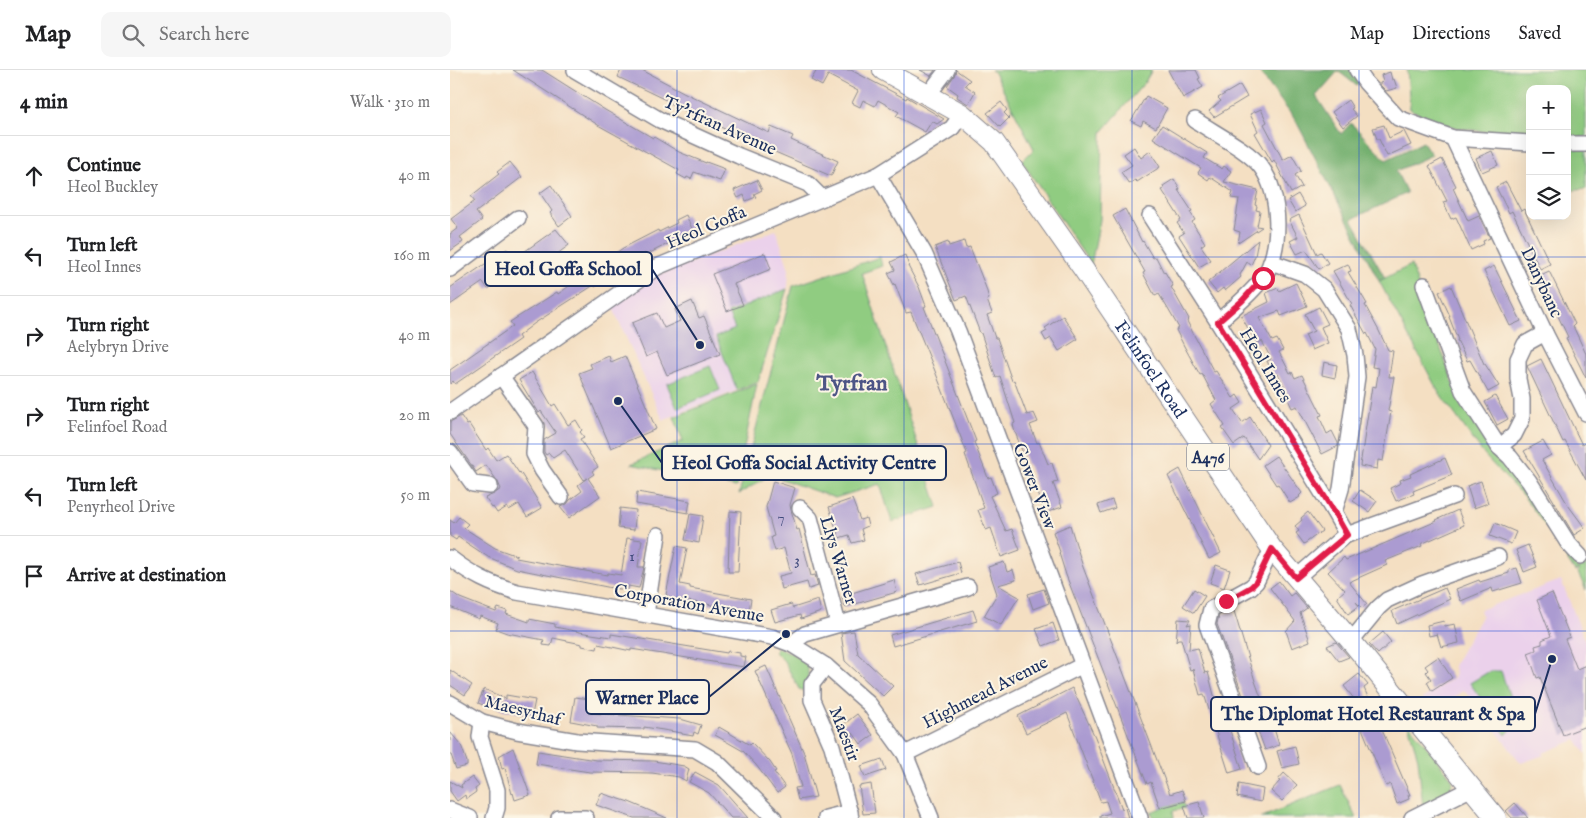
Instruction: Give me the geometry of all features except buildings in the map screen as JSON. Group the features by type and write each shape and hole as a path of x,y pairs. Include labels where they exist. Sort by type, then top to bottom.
{"main road":[{"name":"Felinfoel Road","path":"882,70 962,114 994,142 1084,270 1272,549 1351,641 1472,788"},
{"name":"A476","path":"1472,788 1496,818"}],"street":[{"name":"Ty'rfran Avenue","path":"575,70 660,120 739,156 808,184 822,198"},
{"path":"928,95 947,70"},
{"path":"1357,70 1366,83 1398,118 1454,138 1526,143"},
{"name":"Heol Goffa","path":"450,412 657,267 878,175 952,128 962,114"},
{"path":"1195,120 1250,156 1260,166 1269,180 1274,197 1276,241 1271,262 1263,278 1242,301 1218,322"},
{"name":"Danybanc","path":"1454,138 1545,333 1586,413"},
{"path":"1571,144 1586,144"},
{"name":"Gower View","path":"878,175 924,252 958,331 1140,818"},
{"name":"Heol Innes","path":"1150,216 1218,322 1347,535"},
{"path":"450,269 518,218"},
{"path":"1271,262 1305,274 1324,289 1349,329 1356,355 1357,377 1341,489 1334,512"},
{"path":"1424,285 1463,391 1499,447 1529,482 1568,543 1580,556"},
{"name":"Danybanc","path":"1499,447 1514,436 1522,419 1518,359 1525,344 1545,333"},
{"path":"500,376 536,426 534,454 542,470 561,497"},
{"path":"450,452 473,484 490,486"},
{"path":"1296,578 1347,535 1454,496"},
{"name":"Llys Warner","path":"800,508 810,518 838,624"},
{"path":"646,614 658,535"},
{"path":"1258,767 1207,625 1211,609 1251,587 1256,582 1272,549"},
{"path":"1351,641 1387,600 1422,584 1498,557"},
{"name":"Corporation Avenue","path":"450,558 471,574 493,585 517,592 772,637 791,644 826,666 869,704 905,754 931,818"},
{"path":"791,644 805,634 968,587"},
{"name":"Highmead Avenue","path":"905,754 1082,665"},
{"name":"Maestir","path":"826,666 812,684 812,700 832,746 851,815"},
{"name":"Maesyrhaf","path":"450,703 482,722 518,731 577,741 695,749 717,762 774,818"},
{"path":"482,722 480,736 497,790 494,818"},
{"path":"1412,818 1472,788"},
{"path":"450,810 470,818"},
{"path":"826,818 851,815"},
{"path":"559,818 586,818"}],"shaded area":[{"path":"776,230 789,269 788,286 758,382 663,420 613,308 653,277"},
{"path":"1561,580 1586,643 1586,754 1576,740 1521,763 1464,690 1433,713 1422,699 1455,677 1454,665 1482,615 1480,610"}],"green space":[{"path":"991,70 1152,70 1145,82 1102,132 1100,220 1091,265 1022,161 1034,149"},
{"path":"1258,70 1355,70 1360,80 1357,86 1338,71 1316,96 1341,134 1351,123 1386,160 1423,142 1432,155 1396,171 1407,193 1352,219 1385,278 1379,281 1296,121"},
{"path":"1407,70 1586,70 1586,137 1571,138 1571,85 1526,85 1526,137 1458,128 1433,121 1410,109"},
{"path":"1571,149 1586,149 1586,189 1571,191"},
{"path":"880,257 882,266 862,273 938,507 892,522 880,484 835,498 770,475 739,494 793,286"},
{"path":"1411,265 1453,383 1494,451 1528,488 1578,569 1586,565 1586,590 1578,573 1579,571 1575,572 1550,532 1524,497 1485,456 1438,391 1379,281"},
{"path":"787,289 758,382 737,390 716,337 735,329 728,313"},
{"path":"710,366 720,390 677,408 667,384"},
{"path":"757,384 736,487 631,464 683,441 674,417"},
{"path":"777,648 794,655 808,667 808,678 804,691 799,689 784,661 775,652"},
{"path":"1490,671 1501,671 1518,721 1506,735 1470,683"},
{"path":"1408,723 1453,780 1446,793 1423,807 1418,759"},
{"path":"1340,785 1356,818 1260,818"},
{"path":"1183,802 1185,808 1173,811 1174,818 1154,818 1151,812 1171,804 1172,806"}],"place":[{"name":"Heol Goffa School","path":"700,345"},
{"name":"Heol Goffa Social Activity Centre","path":"618,401"},
{"name":"Warner Place","path":"786,634"},
{"name":"The Diplomat Hotel Restaurant & Spa","path":"1552,659"}],"district":[{"name":"Tyrfran","path":"852,382"}],"route":[{"path":"1226,601 1251,587 1256,582 1272,549 1296,578 1347,535 1218,322 1242,301 1263,278"}]}
